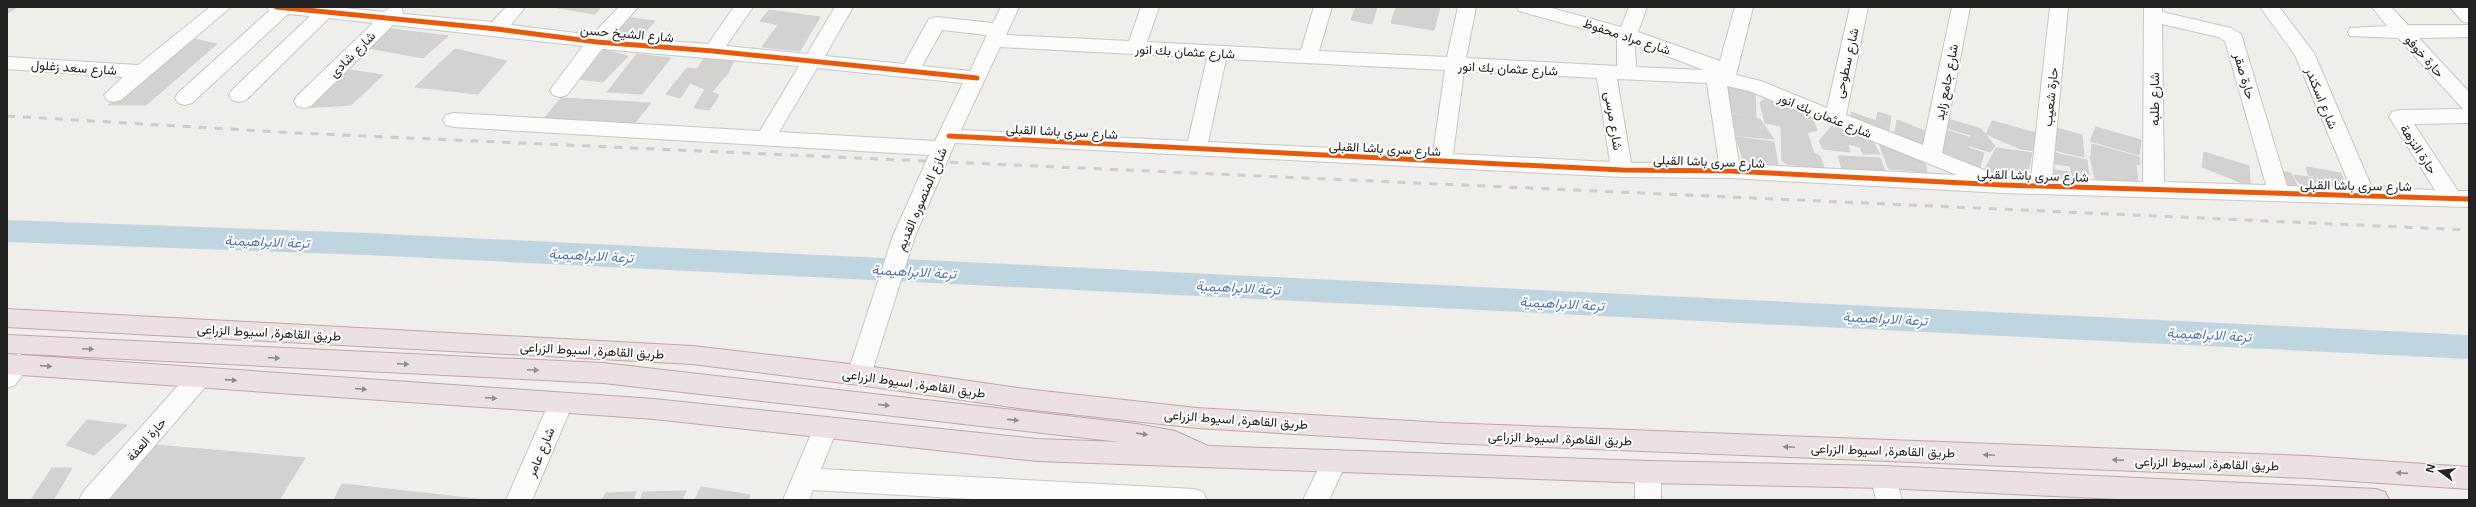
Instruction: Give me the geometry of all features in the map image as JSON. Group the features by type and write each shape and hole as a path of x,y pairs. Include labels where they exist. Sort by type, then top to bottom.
{"highway":[{"name":"طريق القاهرة, اسيوط الزراعى","path":"7,318 692,355 859,375 1024,399 1220,419 1445,433 2307,467 2469,478"},
{"path":"7,344 603,373 1150,435 1174,441 1207,458"},
{"name":"طريق القاهرة, اسيوط الزراعى","path":"11,369 199,378 654,409 1037,450 1207,458 1648,472 1887,489 2376,500"}],"street":[{"path":"114,95 222,7"},
{"path":"185,98 280,7"},
{"name":"شارع الشيخ حسن","path":"280,7 313,10 394,13 497,29 597,42 713,51 977,78"},
{"path":"497,29 516,7"},
{"path":"560,90 597,42 629,7"},
{"path":"713,51 744,7"},
{"name":"شارع المنصوره القديم","path":"859,375 873,335 892,269 946,143 1010,7"},
{"path":"1136,48 1150,7"},
{"path":"1308,57 1323,7"},
{"path":"1442,162 1455,65 1467,7"},
{"name":"شارع مراد محفوظ","path":"1526,7 1628,35 1722,76"},
{"path":"1627,73 1624,53 1628,35 1638,7"},
{"path":"1730,172 1722,76 1744,7"},
{"name":"شارع سطوحى","path":"1835,119 1859,7"},
{"name":"شارع جامع زايد","path":"1931,156 1960,7"},
{"name":"حارة شعيب","path":"2041,186 2059,7"},
{"name":"شارع اسكندر","path":"2268,7 2304,53 2365,197"},
{"name":"حارة خوفو","path":"2381,7 2469,104"},
{"path":"2459,7 2469,17"},
{"path":"765,138 844,8"},
{"path":"239,95 313,10"},
{"name":"شارع طلبه","path":"2153,12 2154,190"},
{"name":"حارة صقر","path":"2153,12 2224,32 2234,38 2279,195"},
{"name":"شارع شادى","path":"304,101 394,13"},
{"name":"شارع عثمان بك انور","path":"910,71 936,23 996,35 1136,48 1455,65 1722,76 1754,86 2003,185"},
{"path":"2357,32 2469,31"},
{"path":"1196,150 1218,53"},
{"name":"شارع سعد زغلول","path":"7,62 141,72"},
{"name":"شارع مرسى","path":"1606,72 1622,170"},
{"name":"حارة النزهة","path":"2460,199 2399,117 2469,116"},
{"name":"شارع سرى باشا القبلى","path":"453,120 765,138 1196,150 1622,170 1730,172 2003,185 2279,195 2460,199"},
{"name":"حارة العفة","path":"92,500 199,378"},
{"name":"شارع عامر","path":"519,500 561,403"},
{"path":"826,427 801,490 1194,500"},
{"path":"1316,500 1335,461"},
{"path":"1648,472 1648,500"}],"building":[{"path":"7,7 17,7 7,14"},
{"path":"553,7 601,7 595,14"},
{"path":"1356,7 1377,7 1372,24 1351,20"},
{"path":"1396,7 1440,7 1434,30 1391,23"},
{"path":"769,10 820,17 800,51 762,47 778,25 760,21"},
{"path":"623,17 655,21 637,42 603,39"},
{"path":"383,28 448,36 423,58 363,47"},
{"path":"190,38 217,44 146,105 108,105"},
{"path":"455,49 507,61 478,94 415,87"},
{"path":"604,50 628,56 603,82 577,79"},
{"path":"637,54 671,58 642,94 607,92"},
{"path":"705,57 733,62 728,73 712,92 719,95 709,110 694,108 705,89 690,83 680,98 666,94 687,68 697,69"},
{"path":"342,69 383,75 351,105 303,108"},
{"path":"1727,86 1755,92 1756,118 1732,112"},
{"path":"561,98 651,103 632,126 542,121"},
{"path":"1765,99 1811,116 1817,130 1807,133 1814,153 1820,156 1824,168 1786,164 1782,160 1781,126 1765,123 1760,102"},
{"path":"1851,112 1876,121 1878,112 1891,116 1888,135 1852,122"},
{"path":"1728,113 1760,119 1774,139 1729,135"},
{"path":"1948,119 1981,129 1995,146 1990,152 1968,145 1971,135 1943,127"},
{"path":"1897,120 1930,133 1926,151 1894,138"},
{"path":"1992,121 2040,134 2038,151 2021,149 1986,134"},
{"path":"1832,126 1873,142 1880,154 1863,154 1860,147 1848,144 1850,152 1823,149 1819,141"},
{"path":"2053,127 2082,135 2084,157 2049,149"},
{"path":"2096,127 2141,140 2139,155 2090,141"},
{"path":"1942,129 1969,137 1968,148 1984,153 1979,171 1939,157"},
{"path":"1736,137 1774,142 1778,166 1744,163"},
{"path":"1878,141 1924,159 1927,172 1889,169"},
{"path":"2092,144 2139,157 2140,165 2091,155"},
{"path":"1996,148 2032,153 2028,171 2006,170 2006,176 1984,171"},
{"path":"2050,152 2087,160 2090,183 2074,182 2070,166 2050,163"},
{"path":"2204,152 2249,166 2250,186 2202,167"},
{"path":"1838,156 1880,158 1885,171 1842,168"},
{"path":"2090,156 2136,165 2138,182 2095,179"},
{"path":"2306,167 2341,173 2347,191 2322,187 2318,177 2308,175"},
{"path":"2048,169 2069,172 2072,182 2045,180"},
{"path":"2277,170 2291,173 2300,191 2281,188"},
{"path":"2294,175 2316,178 2323,194 2308,191 2297,181"},
{"path":"87,420 127,425 94,455 66,445"},
{"path":"143,444 305,458 279,500 98,500"},
{"path":"52,468 72,468 53,500 31,500"},
{"path":"342,484 486,500 334,500"},
{"path":"701,487 750,495 748,500 695,500"},
{"path":"686,491 682,500 640,500 643,492"},
{"path":"636,492 633,500 602,500 606,493"}],"waterway":[{"name":"ترعة الابراهيمية","path":"7,231 367,244 2469,347"}],"railway":[{"path":"7,116 297,133 2469,230"}],"cycle path":[{"path":"276,7 497,29 597,42 713,51 977,78"},
{"path":"949,136 1622,170 1730,171 2003,185 2469,199"}]}
